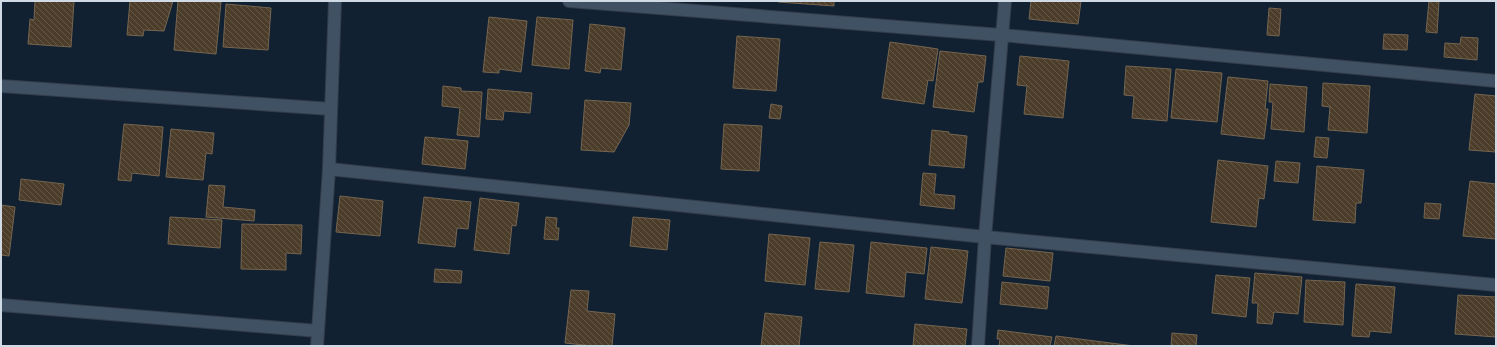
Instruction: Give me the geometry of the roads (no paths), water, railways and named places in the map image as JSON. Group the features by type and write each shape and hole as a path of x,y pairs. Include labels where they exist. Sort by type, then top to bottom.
{"street":[{"path":"317,346 329,169 335,1"},
{"path":"569,1 1001,35 1496,81"},
{"path":"978,346 985,237 1005,1"},
{"path":"1,86 331,110"},
{"path":"329,169 985,237 1496,285"},
{"path":"1,305 318,331"}]}
